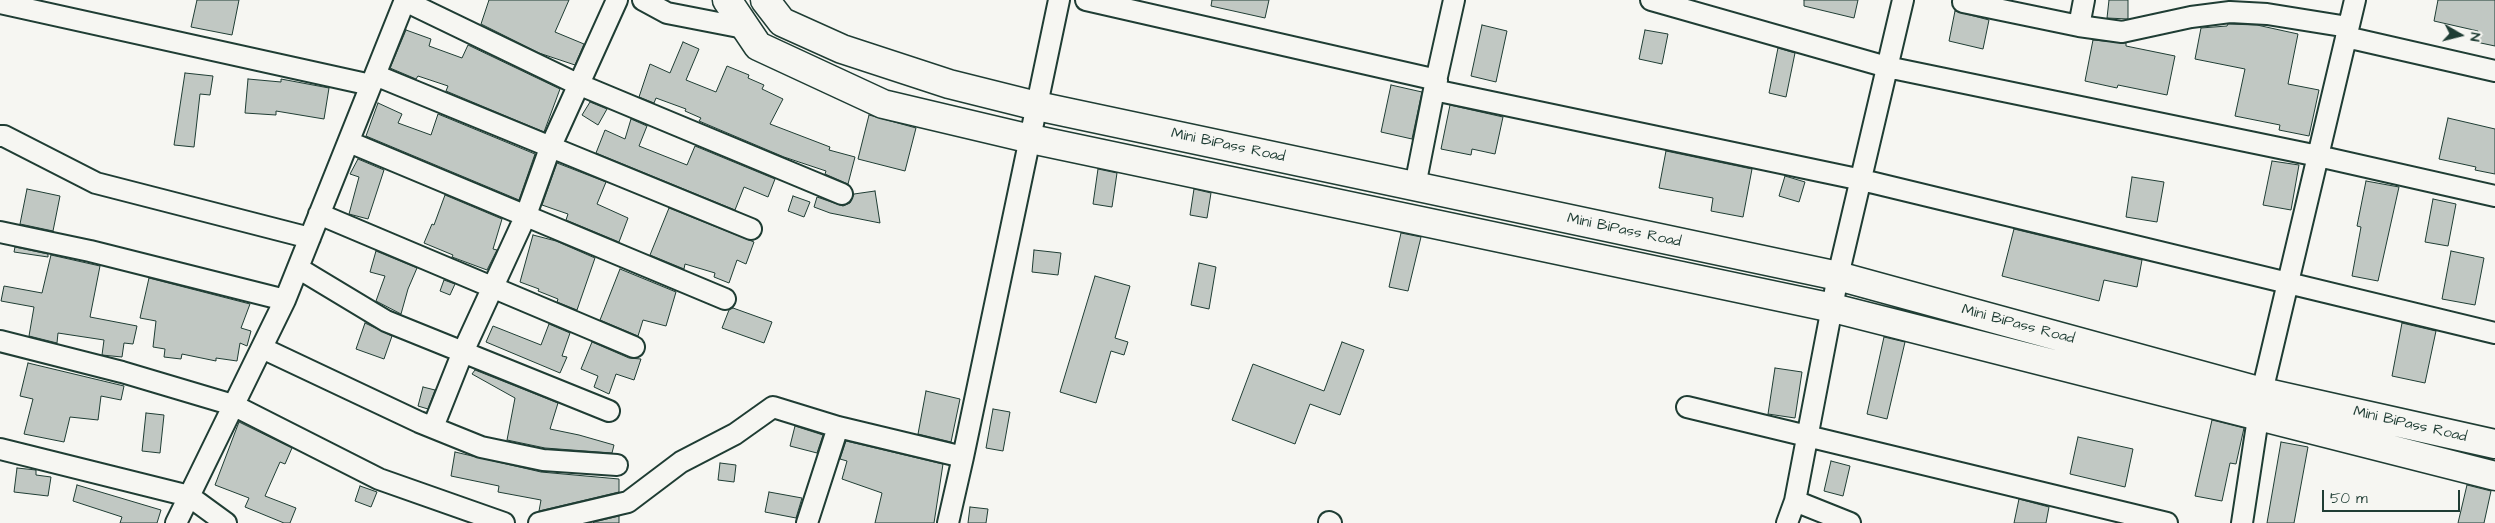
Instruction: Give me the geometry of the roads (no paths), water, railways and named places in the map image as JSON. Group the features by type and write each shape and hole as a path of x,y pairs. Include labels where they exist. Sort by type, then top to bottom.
{"street":[{"path":"176,523 285,300 405,0 578,84 842,194"},
{"path":"433,427 462,354 526,215 550,148 617,0"},
{"path":"643,0 667,13 744,28"},
{"path":"727,0 744,28 758,46 883,104 1031,139 1833,308 2260,404 2495,476"},
{"name":"Mini BiPass Road","path":"765,0 782,22 842,49 949,84 1038,106 1838,276 2260,404 2495,444"},
{"path":"948,523 1059,0"},
{"path":"1086,0 1435,85 1862,180 2495,333"},
{"path":"1415,186 1454,0"},
{"path":"1651,0 1887,68 2318,156 2495,196"},
{"path":"1787,523 1795,501 1838,276 1903,0"},
{"path":"2079,26 2084,0"},
{"path":"2242,523 2260,404 2355,0"},
{"path":"1963,2 2032,8 2079,26 2122,32 2191,17 2230,12 2267,14 2347,32 2495,72"},
{"path":"0,4 373,80 550,148 751,229"},
{"path":"0,136 4,136 96,183 310,238"},
{"path":"349,142 725,299"},
{"path":"319,214 494,286 634,347"},
{"path":"0,232 90,251 285,300"},
{"path":"298,268 386,322 610,412"},
{"path":"0,341 122,372 233,405 379,479 502,523"},
{"path":"262,348 433,427 481,447 543,460 617,464"},
{"path":"539,523 628,502 680,462 735,434 773,407 838,427 963,457"},
{"path":"1687,408 2167,523"},
{"path":"807,523 838,427"},
{"path":"0,449 189,496 226,523"},
{"path":"1795,501 1850,523"}]}
